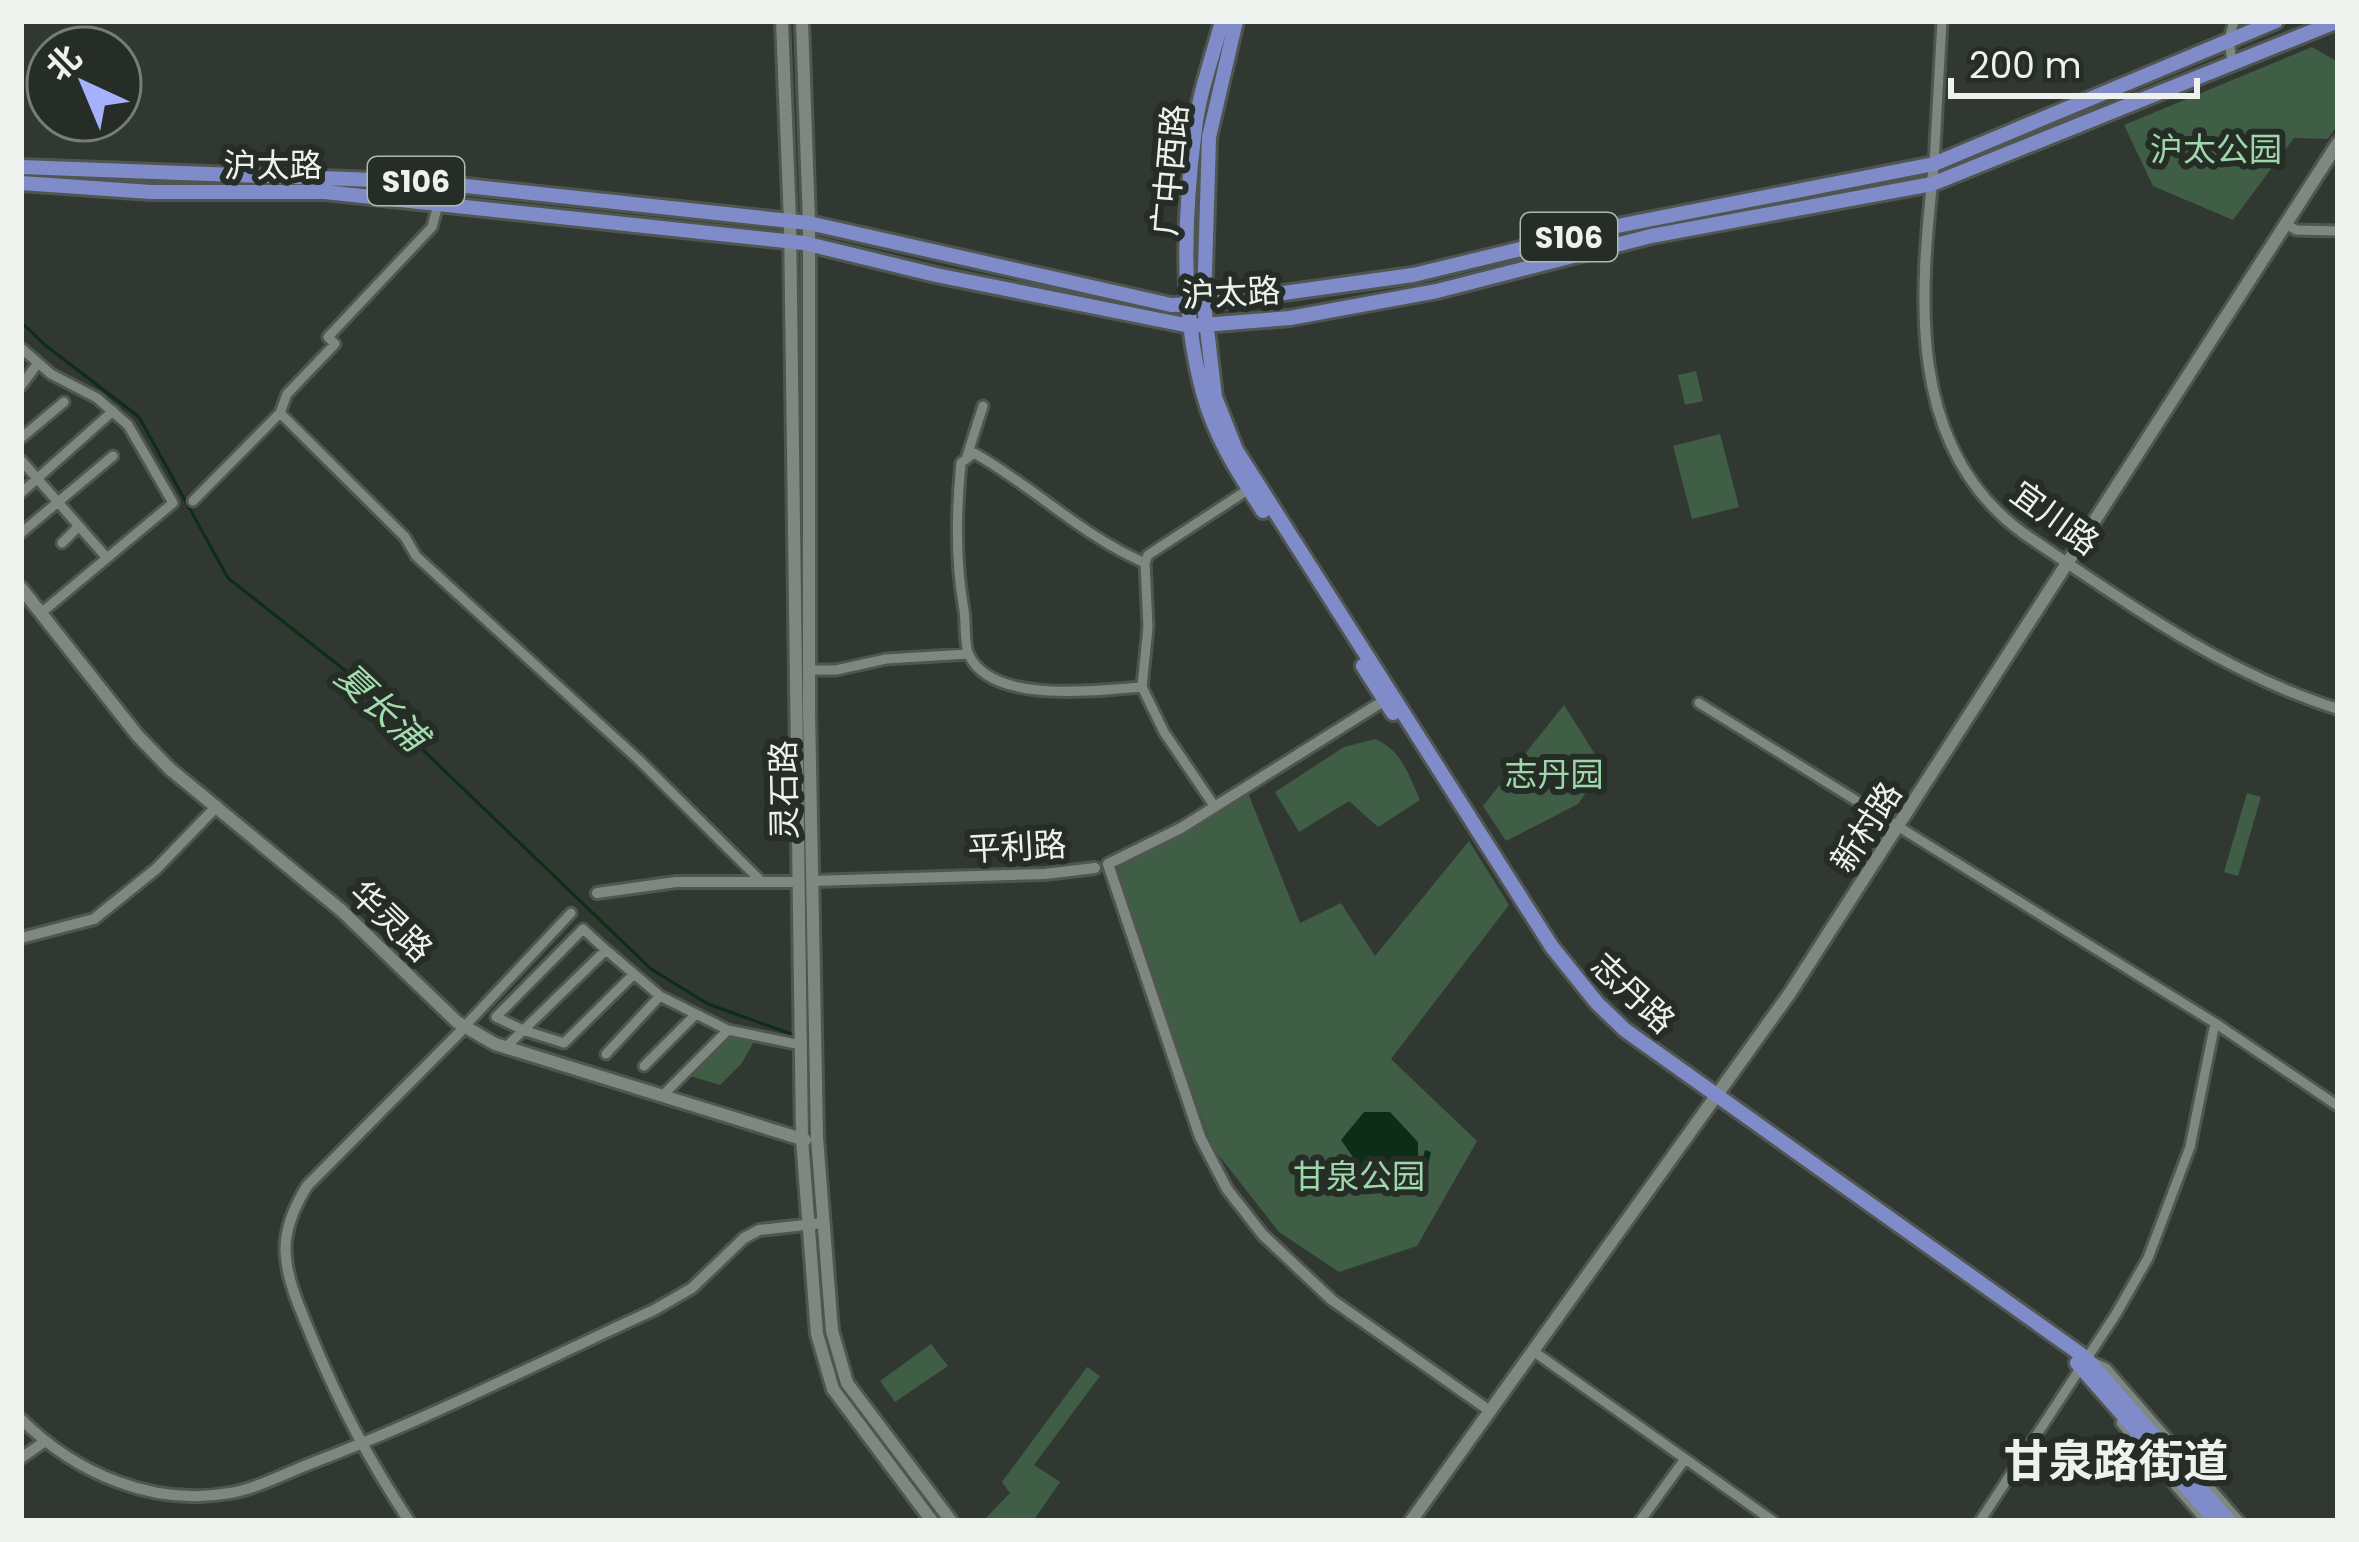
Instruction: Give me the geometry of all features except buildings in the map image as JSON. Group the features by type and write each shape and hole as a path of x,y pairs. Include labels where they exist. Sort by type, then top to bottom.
{"main road":[{"name":"灵石路","path":"782,21 805,881 818,1145 818,1334 833,1389 932,1521"},
{"name":"灵石路","path":"802,21 809,223 802,1139 832,1331 847,1383 951,1521"},
{"name":"广中西路","path":"1197,304 1189,205 1195,125 1222,21"},
{"name":"广中西路","path":"1197,325 1209,137 1236,21"},
{"name":"沪太路","path":"21,167 429,182 809,223 1171,304 1197,304 1413,275 1612,227 1934,164 2276,21"},
{"name":"沪太路","path":"21,183 151,192 325,192 789,241 936,275 1197,325 1290,318 1437,291 1614,244 1932,184 2338,21"},
{"name":"新村路","path":"1418,1518 1790,993 2338,143"},
{"name":"志丹路","path":"1197,325 1204,397 1228,456 1571,974 1625,1030 1714,1100 2084,1362"},
{"name":"志丹路","path":"1197,325 1215,397 1236,450 1389,697"},
{"name":"华灵路","path":"21,588 138,736 170,769 343,911 464,1028 506,1047 818,1145"},
{"path":"2084,1362 2216,1521"},
{"path":"2084,1362 2229,1521"}],"street":[{"name":"宜川路","path":"1942,21 1925,346 1941,426 1959,465 2009,523 2067,562 2229,664 2338,710"},
{"path":"2232,63 2229,39 2234,21"},
{"path":"193,501 280,413 287,394 335,344 328,337 432,227 439,201"},
{"path":"2286,224 2296,230 2338,231"},
{"path":"21,348 128,425 173,503 41,614"},
{"path":"21,386 38,363"},
{"path":"21,438 64,402"},
{"path":"983,406 961,463 956,530 968,654 985,673 1010,686 1046,691 1142,687"},
{"path":"21,493 113,411"},
{"path":"280,413 405,537 416,556 638,759 762,882"},
{"path":"967,456 974,453 987,460 1095,537 1144,563"},
{"path":"21,533 113,455"},
{"path":"21,460 106,559"},
{"path":"1215,807 1164,733 1142,687 1148,628 1144,563 1148,555 1249,489"},
{"path":"62,542 79,526"},
{"path":"809,670 968,654"},
{"name":"平利路","path":"597,893 657,883 1045,874 1101,866 1162,839 1389,697"},
{"path":"1699,703 2215,1022 2338,1106"},
{"path":"21,938 94,919 146,878 217,806"},
{"path":"1101,866 1200,1137 1227,1189 1303,1275 1490,1411"},
{"path":"409,1521 359,1444 299,1306 286,1260 295,1206 308,1186 572,913"},
{"path":"634,974 564,1043 496,1017 583,929 660,996 728,1030 801,1045"},
{"path":"506,1047 605,950"},
{"path":"606,1054 660,996"},
{"path":"644,1066 696,1014"},
{"path":"1980,1521 2138,1278 2167,1216 2190,1147 2215,1022"},
{"path":"662,1096 728,1030"},
{"path":"21,1419 44,1442 93,1472 130,1487 169,1494 231,1493 359,1444 654,1310 692,1288 744,1238 759,1230 816,1225"},
{"path":"1533,1351 1774,1521"},
{"name":"志丹路","path":"2206,1521 2087,1384 2084,1362 2106,1368 2239,1521"},
{"path":"21,1458 44,1442"},
{"path":"1640,1521 1685,1459"}],"green space":[{"name":"沪太公园","path":"2312,47 2338,62 2338,124 2328,139 2294,138 2233,220 2153,186 2124,125"},
{"path":"1696,371 1703,401 1685,405 1678,375"},
{"path":"1720,434 1739,507 1692,519 1673,446"},
{"name":"志丹园","path":"1564,705 1603,767 1578,804 1506,841 1483,806"},
{"path":"1375,739 1398,757 1420,800 1378,827 1349,801 1299,832 1275,792 1344,747"},
{"name":"甘泉公园","path":"1248,793 1300,923 1341,903 1375,956 1469,841 1509,905 1391,1059 1477,1141 1417,1246 1339,1272 1279,1232 1213,1148 1118,868"},
{"path":"2247,793 2261,797 2238,876 2224,872"},
{"path":"730,1035 755,1040 741,1064 720,1085 690,1076"},
{"path":"931,1344 948,1366 895,1402 880,1381"},
{"path":"1087,1367 1100,1376 1034,1465 1060,1482 1033,1521 983,1521 1010,1493 1002,1482"}],"shaded area":[{"path":"1364,1112 1390,1112 1418,1142 1418,1160 1402,1173 1404,1184 1417,1181 1425,1150 1431,1152 1427,1170 1411,1189 1399,1187 1400,1176 1384,1163 1359,1166 1341,1140"}],"waterway":[{"name":"夏长浦","path":"21,322 139,417 228,578 356,679 425,752 651,969 708,1004 794,1035"}],"district":[{"name":"甘泉路街道","path":"2116,1461"}]}
